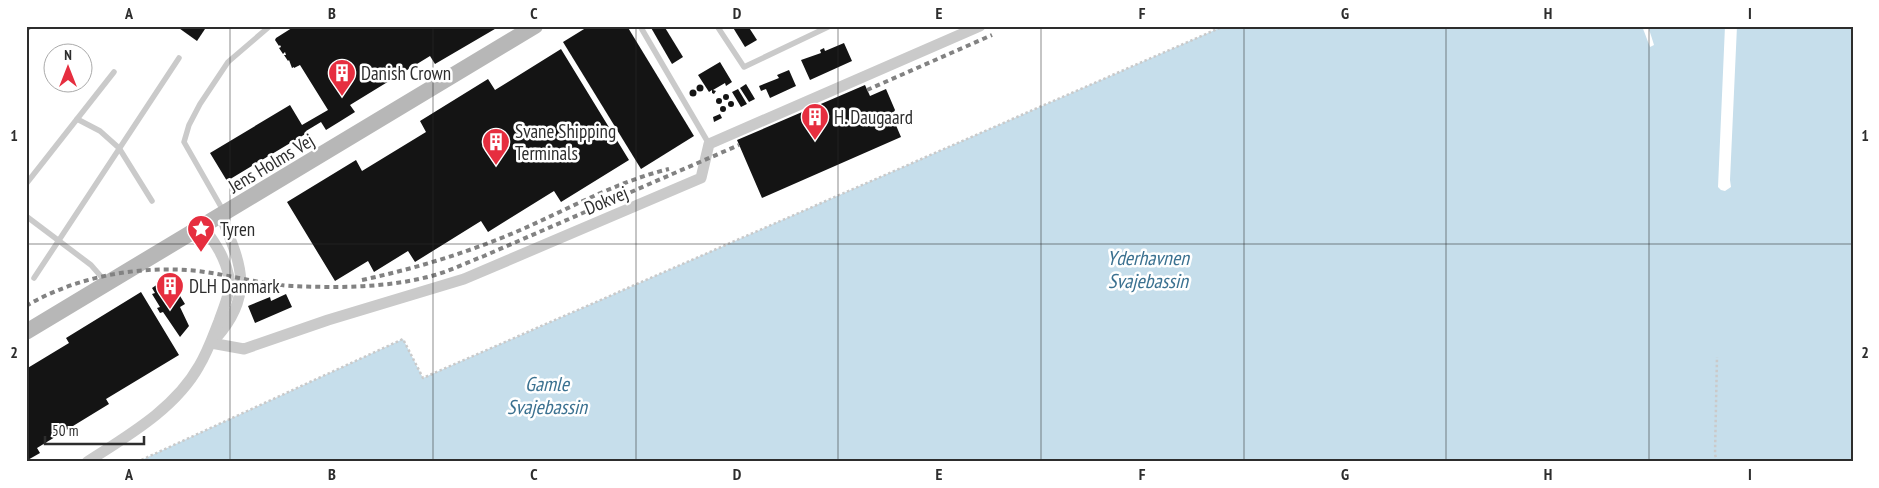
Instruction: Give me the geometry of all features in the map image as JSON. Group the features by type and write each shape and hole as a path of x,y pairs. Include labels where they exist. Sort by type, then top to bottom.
{"main road":[{"name":"Jens Holms Vej","path":"26,332 535,26"}],"street":[{"path":"709,144 980,26"},
{"name":"Dokvej","path":"211,343 244,349 328,320 464,279 701,178 709,144"},
{"path":"211,343 223,330 239,301 242,284 239,260 223,215"},
{"path":"87,462 144,424 176,397 199,367 211,343 227,298 229,283 223,255 204,226"}],"lane":[{"path":"223,215 184,142 189,125 200,104 228,62 270,26"},
{"path":"640,26 709,144"},
{"path":"717,26 744,67 830,26"},
{"path":"34,278 179,58"},
{"path":"26,184 114,72"},
{"path":"77,119 100,132 119,148 152,200"},
{"path":"26,216 90,265 108,283"}],"path":[{"path":"137,462 404,339 423,378 1224,26"},
{"path":"1717,357 1715,454 1717,462"}],"water":[{"path":"1224,26 1853,26 1853,462 137,462 403,339 423,378"}],"pier":[{"path":"1642,26 1648,26 1654,45 1650,47"},
{"path":"1725,26 1737,26 1731,187 1725,191 1718,187"}],"building":[{"path":"176,26 207,26 197,41"},
{"name":"Danish Crown","path":"295,26 500,26 435,64 430,56 350,105 355,112 339,122 326,130 321,122 306,131 307,133 227,181 210,153 290,105 302,125 328,110 300,65 292,68 289,60 284,55 286,55 285,52 283,54 279,48 281,47 280,45 275,40"},
{"path":"589,26 627,26 694,136 641,169 563,42"},
{"path":"650,26 664,26 683,57 672,64"},
{"path":"732,26 748,26 757,40 745,47"},
{"path":"844,43 852,61 810,80 801,60 821,53 820,50 824,48 825,51"},
{"name":"Svane Shipping Terminals","path":"561,49 629,160 561,202 554,191 488,232 481,221 415,262 408,251 374,272 368,261 335,281 287,202 356,160 362,171 426,132 420,121 488,79 495,90"},
{"path":"720,62 732,82 726,86 725,83 713,90 716,91 714,94 712,90 709,92 698,75"},
{"path":"789,70 796,86 770,98 766,89 761,91 759,86 779,78 777,75"},
{"path":"746,84 755,99 749,102 740,88"},
{"path":"700,85 703,88 700,91 697,88"},
{"name":"H. Daugaard","path":"865,85 870,96 886,89 895,110 892,116 901,137 762,198 737,140"},
{"path":"693,89 697,93 693,97 689,93"},
{"path":"738,89 747,104 741,107 732,92"},
{"path":"726,94 729,97 726,100 723,97"},
{"path":"719,98 722,101 719,104 716,101"},
{"path":"731,101 734,104 731,107 728,104"},
{"path":"723,106 726,109 723,112 720,109"},
{"path":"720,114 722,118 714,122 713,117"},
{"name":"DLH Danmark","path":"161,282 165,287 167,286 172,294 177,291 185,304 180,307 189,326 180,337 163,312 160,313 157,308 160,307 152,294 155,293 152,288"},
{"path":"141,292 179,355 106,399 109,404 37,448 40,453 26,461 26,369 69,343 66,338"},
{"path":"286,294 292,307 255,323 248,306 270,297 271,301"}],"railway":[{"path":"26,30 31,26"},
{"path":"867,90 992,35"},
{"path":"26,306 66,287 88,280 109,275 154,270 198,271 268,283 310,287 382,285 418,279 441,273 484,256 739,145"},
{"path":"362,280 404,270 485,244 525,228 614,187 669,169"}],"place":[{"name":"Danish Crown","path":"342,97"},
{"name":"H. Daugaard","path":"815,141"},
{"name":"Svane Shipping Terminals","path":"496,166"},
{"name":"Tyren","path":"201,253"},
{"name":"DLH Danmark","path":"170,310"}],"water label":[{"name":"Yderhavnen Svajebassin","path":"1148,270"},
{"name":"Gamle Svajebassin","path":"547,396"}]}
